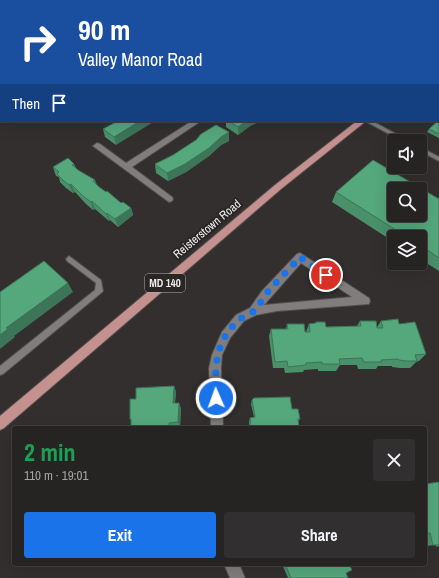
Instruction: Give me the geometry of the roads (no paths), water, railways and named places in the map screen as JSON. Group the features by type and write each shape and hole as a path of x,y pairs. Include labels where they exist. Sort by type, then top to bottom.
{"main road":[{"name":"Reisterstown Road","path":"0,424 278,187 361,122"}],"street":[{"path":"126,167 194,122"},
{"path":"98,146 169,199"},
{"path":"217,426 215,368 217,355 226,335 240,318 254,311 277,307 365,302 300,257 266,294 254,311"},
{"path":"232,566 238,578"}],"lane":[{"path":"370,122 393,134"},
{"path":"427,153 439,159"},
{"path":"0,371 99,291 99,282 69,259"}]}
